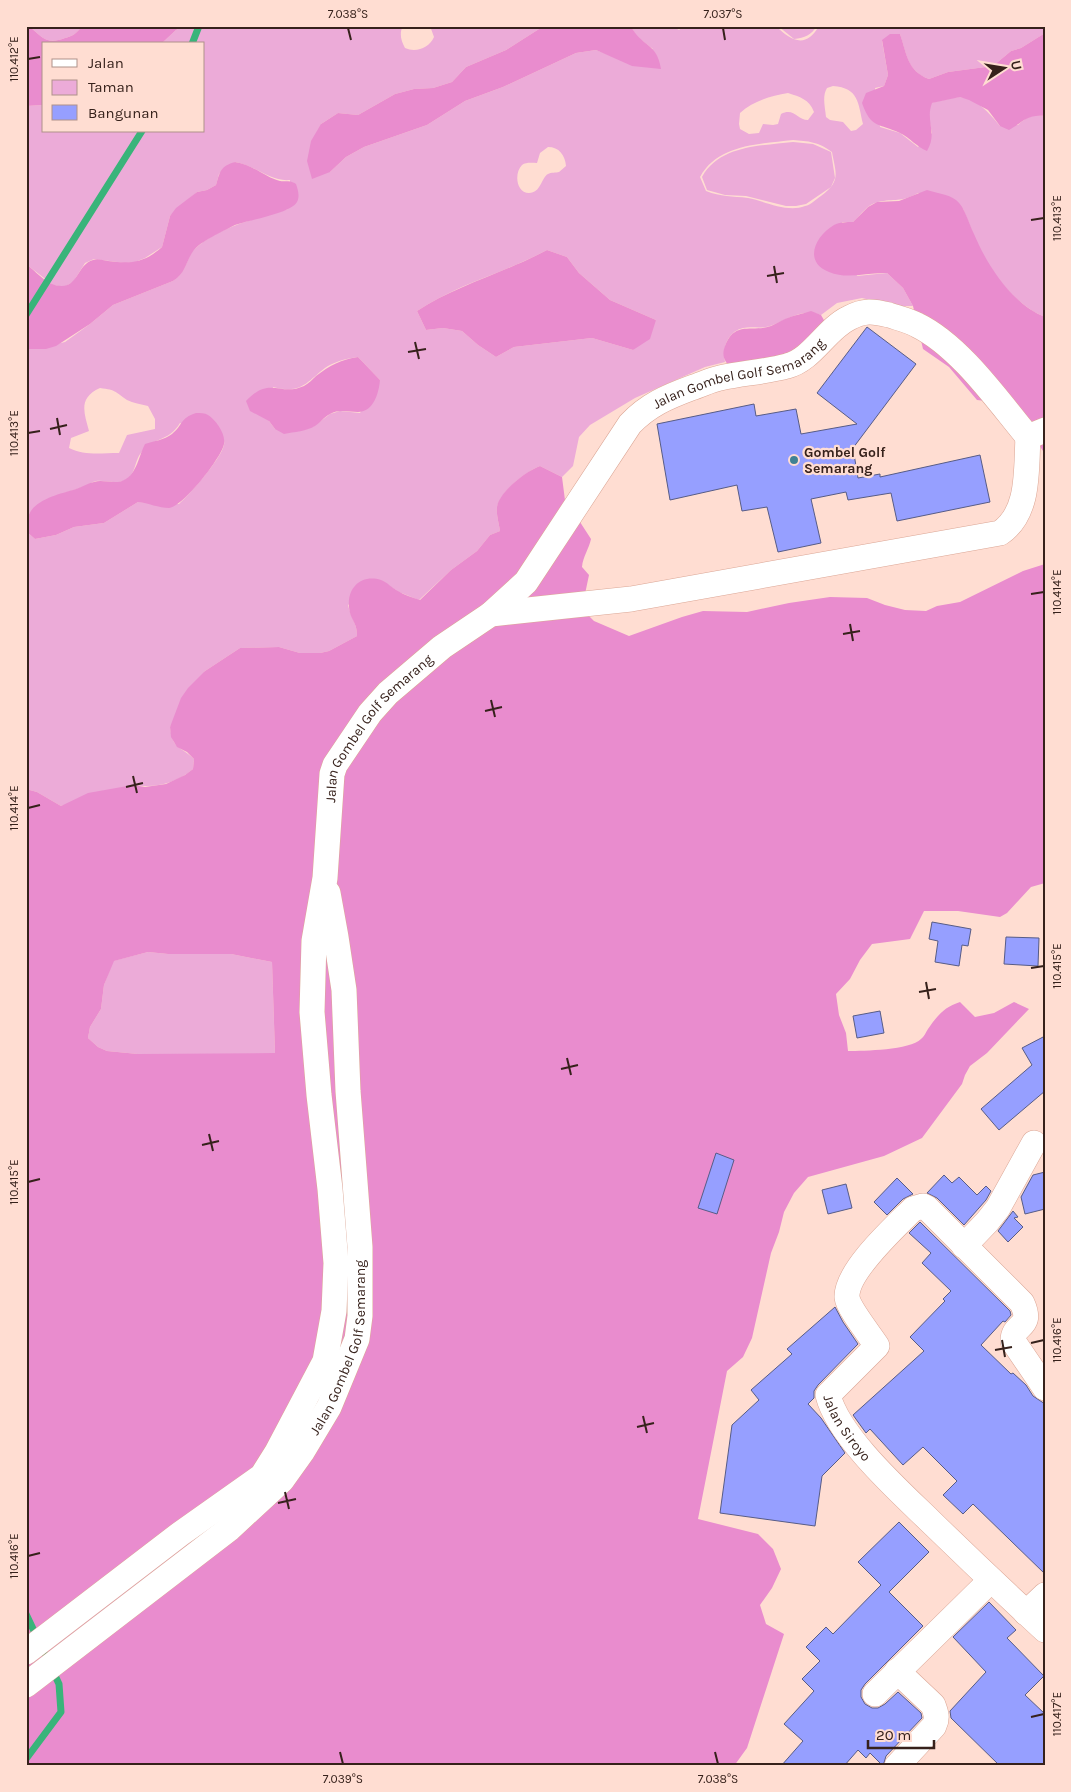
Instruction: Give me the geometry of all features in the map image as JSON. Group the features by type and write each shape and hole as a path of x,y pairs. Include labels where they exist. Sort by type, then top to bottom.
{"street":[{"name":"Jalan Gombel Golf Semarang","path":"335,1364 334,1311 336,1263 312,1022 314,941 325,878 332,774 335,765 370,713 388,693 442,647 491,614 526,582 630,424 641,412 664,398 719,378 789,366 811,351 839,324 857,314 871,311 901,318 918,325 962,360 986,386 1037,434 1020,508 1012,522 1000,533 631,599 491,614"},
{"name":"Jalan Gombel Golf Semarang","path":"36,1662 164,1546 262,1476 335,1364 357,1339 360,1316 360,1247 348,1091 344,990 325,878"},
{"path":"319,1094 348,1091"},
{"path":"1034,1143 998,1208 964,1246 1022,1303 1027,1314 1026,1320 1014,1334 1013,1341 1045,1388"},
{"name":"Jalan Siroyo","path":"964,1246 927,1208 918,1206 867,1257 853,1278 847,1296 850,1307 876,1346 828,1395 831,1407 840,1423 885,1478 1045,1630"},
{"path":"875,1694 991,1580"},
{"path":"1026,1613 1045,1595"},
{"path":"897,1671 933,1705 937,1720 934,1726 897,1766"}],"green space":[{"path":"29,26 82,26 73,35 54,41 42,37"},
{"path":"184,26 403,26 401,34 405,48 418,50 426,47 434,37 430,26 554,26 539,29 506,50 466,67 452,82 433,88 414,89 395,94 358,115 338,113 321,124 330,172 346,157 364,147 427,125 465,101 503,87 576,53 596,50 614,57 653,49 636,36 631,26 672,26 679,30 684,26 776,26 793,39 804,40 809,38 819,26 1045,26 1045,33 1021,48 1011,51 993,66 948,72 929,79 916,72 912,67 906,55 900,34 882,41 888,75 884,86 875,88 880,127 900,133 918,147 932,133 928,113 931,103 956,97 971,100 982,107 1000,126 1018,125 1030,117 1037,115 1045,116 1045,317 1026,306 1001,283 980,250 963,209 918,193 902,199 874,203 867,207 853,222 842,222 857,276 887,273 903,288 913,306 896,306 862,298 837,303 821,315 814,313 800,314 770,326 746,327 738,330 727,341 724,351 725,362 705,367 635,398 590,425 579,437 573,466 562,477 540,466 528,472 514,483 503,495 497,507 500,531 490,535 477,551 451,570 419,600 399,592 382,581 348,605 357,636 329,651 300,653 279,647 240,648 205,671 170,727 175,744 194,759 193,769 186,774 164,784 149,786 133,785 61,806 37,792 26,789 26,527 27,532 35,539 56,535 74,527 104,523 138,502 179,504 217,459 222,451 224,442 222,434 180,423 171,434 150,444 146,448 139,456 133,472 127,479 117,482 96,481 52,498 36,507 26,520 26,349 36,349 65,342 113,305 173,281 182,272 193,251 207,239 241,223 288,209 290,180 269,176 249,166 235,162 219,174 216,185 207,190 197,192 170,216 162,247 145,258 125,263 94,259 85,263 73,282 64,287 53,285 26,264 26,106 42,105 42,132 205,132 205,42 163,42 176,30","holes":["833,86 848,90 856,98 863,124 856,130 851,131 843,122 830,120 826,117 825,91","788,93 800,97 810,104 814,112 808,120 785,112 781,114 778,124 763,124 759,133 749,134 740,129 740,113 745,109 756,102","793,140 818,144 832,152 836,177 832,186 809,204 798,208 791,208 706,191 700,177 717,158 741,148","548,147 555,148 561,152 566,166 559,172 548,174 536,191 525,192 519,186 517,177 519,168 525,163 537,163 540,153","547,250 567,257 579,273 610,300 656,320 633,350 592,338 514,347 496,357 462,331 443,328 426,330 417,311 448,293","358,357 380,380 360,413 340,411 330,414 313,427 275,429 269,421 273,387 283,389 298,388 328,366 339,361","100,388 110,390 129,401 148,406 155,419 155,429 127,435 119,453 87,453 69,448 71,438 89,431 84,406 88,396"]},
{"path":"778,26 817,26 807,36 794,39"},
{"path":"793,142 813,144 831,152 835,178 831,187 806,204 786,206 746,196 725,195 707,190 702,177 710,166 719,159 730,153 755,146"},
{"path":"148,952 168,954 231,954 272,962 275,1054 138,1054 107,1051 98,1047 88,1038 90,1027 101,1009 104,985 113,961"}],"shaded area":[{"path":"26,26 29,26 46,39 54,41 73,35 82,26 184,26 176,30 163,42 42,42 42,105 26,106"},
{"path":"554,26 631,26 639,38 656,54 661,69 632,66 596,50 576,53 503,87 465,101 427,125 364,147 346,157 330,172 312,179 307,161 311,141 321,124 338,113 358,115 395,94 414,89 433,88 452,82 466,67 506,50 539,29"},
{"path":"1045,33 1045,116 1029,117 1009,130 1000,126 988,110 969,100 960,97 932,103 930,116 932,133 927,151 900,133 876,124 865,111 862,103 866,93 884,86 888,75 882,40 890,34 900,34 906,55 912,67 922,76 929,79 948,72 993,66 1011,51 1021,48"},
{"path":"235,162 280,181 296,184 299,195 297,202 286,210 233,226 206,240 194,250 178,278 113,305 90,324 56,346 46,349 26,349 26,264 47,281 62,286 75,279 88,262 95,259 130,262 143,259 162,247 170,216 176,208 197,192 207,190 216,185 222,170 227,165"},
{"path":"927,190 949,196 959,203 979,246 1002,282 1022,303 1045,317 1045,454 1012,404 977,400 949,367 923,349 913,306 903,288 887,273 850,276 836,274 821,268 816,262 814,256 817,242 834,225 853,222 868,207 877,202 899,201"},
{"path":"547,250 567,257 579,273 610,300 656,320 650,339 633,350 592,338 514,347 496,357 462,331 443,328 426,330 417,311 464,286 514,266"},
{"path":"811,311 821,315 832,334 832,345 732,369 726,361 724,356 725,346 729,338 739,330 764,328"},
{"path":"358,357 380,380 375,401 368,409 358,412 333,412 312,428 284,434 275,429 269,421 250,411 246,401 254,393 262,389 296,389 309,383 331,366 347,359"},
{"path":"196,413 207,414 214,420 222,432 224,444 217,459 201,481 175,505 165,508 138,502 104,523 74,527 56,535 35,539 27,532 29,514 41,502 58,494 98,481 117,482 124,480 135,469 145,444 169,436 176,431 184,419"},
{"path":"540,466 562,477 566,508 580,522 591,539 582,567 589,575 585,594 587,614 594,621 629,636 703,611 747,612 830,597 867,598 905,610 926,611 937,606 960,602 1023,571 1045,564 1045,883 1031,887 1007,913 1000,917 958,911 924,911 910,939 872,944 860,960 850,979 836,994 839,1015 846,1033 848,1051 897,1048 915,1043 923,1037 941,1012 960,1002 975,1017 994,1013 1014,1002 1029,1009 987,1053 970,1066 962,1084 922,1138 884,1156 808,1177 794,1193 784,1212 771,1253 752,1338 743,1357 727,1371 698,1519 758,1534 773,1549 781,1569 772,1588 760,1605 766,1624 784,1634 747,1748 734,1766 26,1766 26,789 37,792 61,806 88,793 133,785 145,787 166,784 185,775 193,769 194,759 187,752 177,747 171,737 170,727 181,698 205,671 240,648 279,647 300,653 320,653 329,651 357,636 349,607 350,594 357,584 368,579 381,580 405,595 420,600 451,570 477,551 490,535 500,531 497,513 499,501 514,483","holes":["148,952 168,954 231,954 272,962 275,1053 138,1054 107,1051 98,1047 88,1038 90,1027 101,1009 104,985 114,961"]}],"building":[{"path":"867,327 916,364 853,448 858,478 880,474 880,477 980,455 990,502 897,521 891,493 848,500 846,492 811,499 821,543 778,552 767,507 742,511 737,485 670,500 657,424 754,404 756,416 796,409 801,434 857,424 817,393"},
{"path":"932,922 971,929 968,946 962,945 959,966 935,962 938,941 929,939"},
{"path":"1006,937 1039,938 1038,966 1004,964"},
{"path":"880,1011 884,1033 857,1038 853,1016"},
{"path":"1045,1036 1045,1091 999,1130 981,1109 1032,1065 1022,1048"},
{"path":"716,1153 734,1160 717,1214 698,1208"},
{"path":"1045,1172 1045,1209 1025,1214 1021,1197 1033,1175"},
{"path":"944,1175 952,1183 959,1177 977,1195 986,1186 991,1191 986,1200 964,1225 937,1198 927,1193"},
{"path":"897,1178 913,1194 903,1199 887,1215 874,1202"},
{"path":"846,1184 852,1208 828,1214 822,1190"},
{"path":"1013,1211 1018,1217 1014,1218 1023,1227 1008,1242 998,1231"},
{"path":"920,1222 1010,1311 1011,1315 981,1345 1011,1374 1013,1373 1026,1385 1033,1396 1045,1404 1045,1574 973,1504 963,1514 943,1495 957,1481 923,1447 903,1465 870,1429 866,1433 853,1415 924,1351 910,1337 945,1301 943,1299 951,1291 922,1263 931,1253 909,1233"},
{"path":"835,1307 858,1344 818,1385 814,1391 814,1398 808,1404 821,1418 845,1453 822,1476 815,1526 720,1513 732,1425 759,1400 751,1390 792,1354 787,1349"},
{"path":"899,1522 929,1552 889,1592 923,1626 865,1684 861,1690 861,1697 865,1704 872,1708 878,1708 898,1692 921,1713 922,1718 886,1756 883,1766 870,1753 866,1758 858,1750 844,1766 781,1766 803,1741 784,1724 814,1691 802,1679 820,1661 806,1647 826,1627 833,1634 881,1585 858,1562"},
{"path":"989,1602 1016,1630 1007,1638 1044,1676 1025,1695 1045,1714 1045,1766 1000,1766 951,1718 950,1711 986,1672 953,1637"}],"waterway":[{"path":"193,42 199,26"},
{"path":"26,315 141,132"},
{"path":"26,1614 59,1684 61,1712 26,1759"}],"place":[{"name":"Gombel Golf Semarang","path":"794,460"}]}
